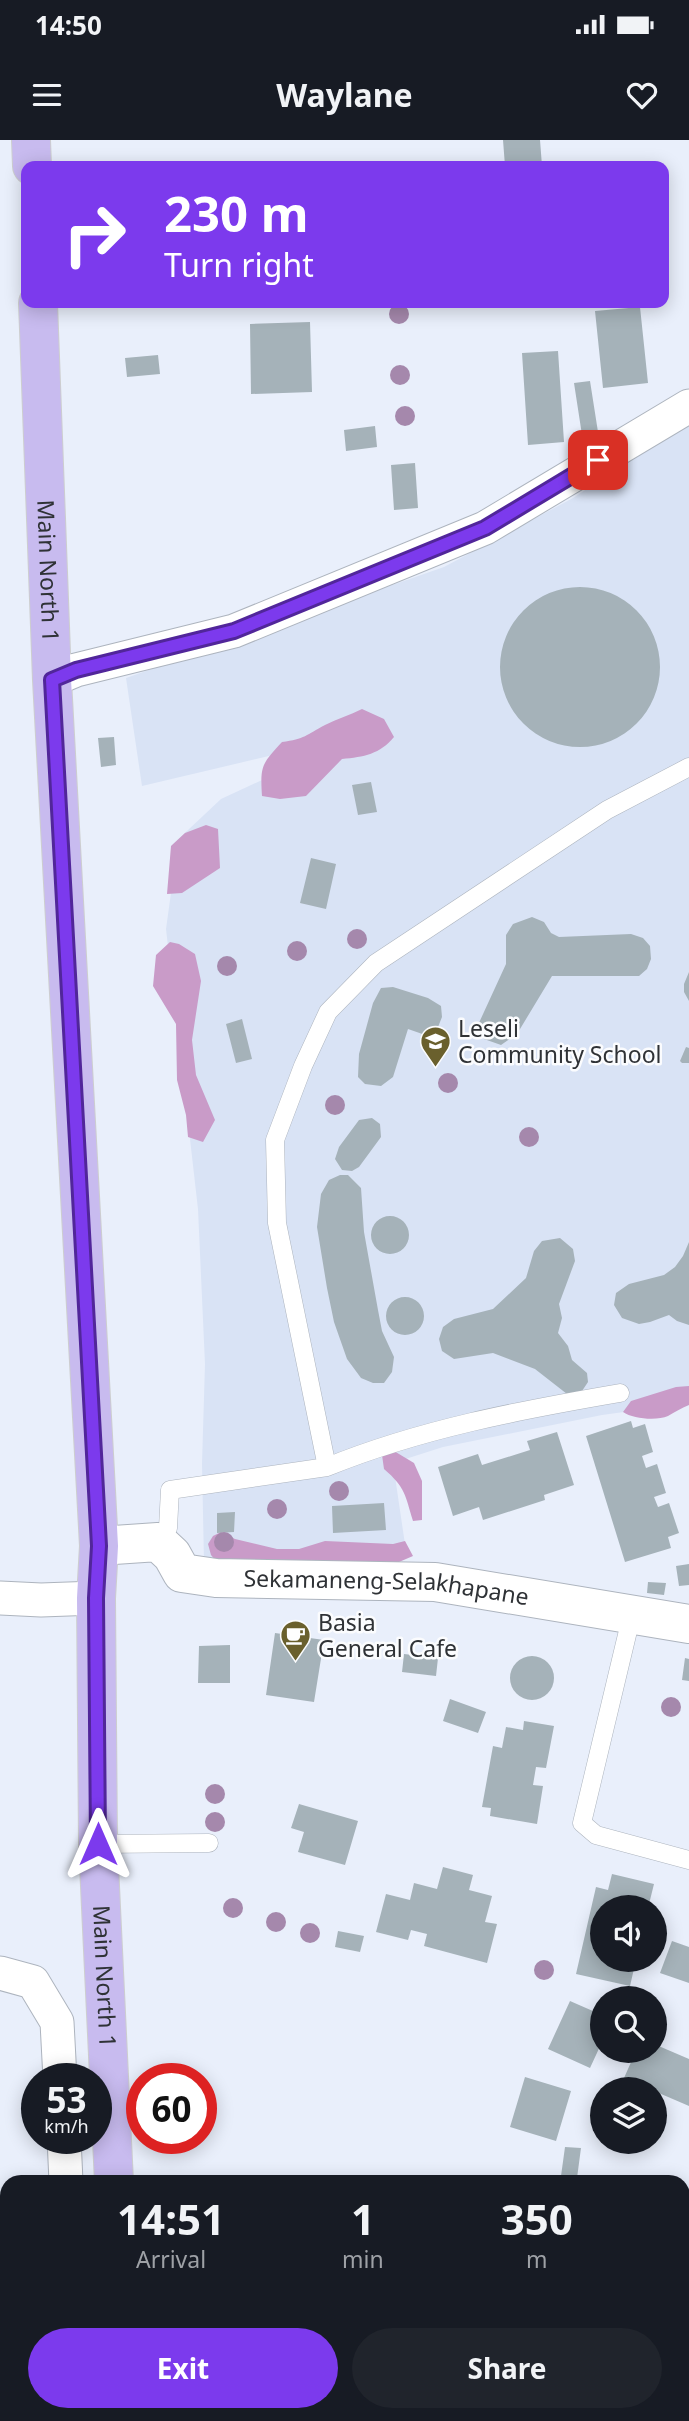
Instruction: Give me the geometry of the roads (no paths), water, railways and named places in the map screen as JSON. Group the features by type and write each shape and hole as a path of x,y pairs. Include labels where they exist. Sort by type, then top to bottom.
{"main road":[{"path":"31,140 32,161"},
{"name":"Main North 1","path":"38,308 52,680 99,1546 96,1598 98,1844 114,2175"}],"street":[{"path":"52,680 76,670 234,631 485,528 689,406"},
{"path":"99,1546 158,1542"},
{"name":"Sekamaneng-Selakhapane","path":"158,1542 172,1555 182,1573 216,1578 435,1582 689,1624"},
{"path":"0,1598 96,1598"},
{"path":"0,1973 33,1982 57,2022 59,2063"},
{"path":"65,2154 66,2175"}],"lane":[{"path":"327,1467 277,1223 275,1140 303,1066 328,1012 376,963 607,810 689,767"},
{"path":"158,1542 168,1528 170,1490 327,1467 361,1453 509,1412 620,1393"},
{"path":"632,1614 582,1823 596,1835 689,1860"},
{"path":"98,1844 209,1843"}],"place":[{"name":"Leseli Community School","path":"435,1069"},
{"name":"Basia General Cafe","path":"295,1663"}]}
